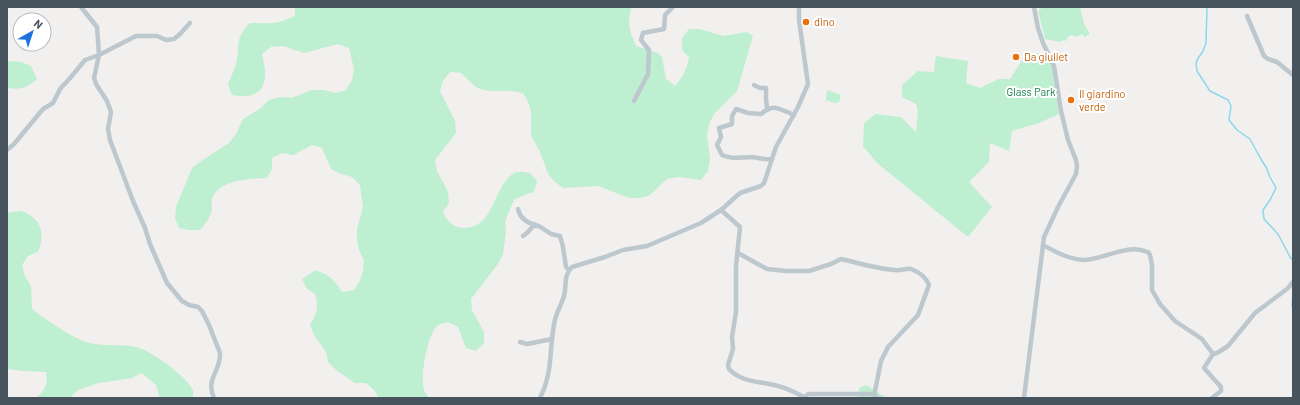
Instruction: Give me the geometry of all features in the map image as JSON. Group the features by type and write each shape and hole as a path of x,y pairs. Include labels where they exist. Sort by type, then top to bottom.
{"street":[{"path":"81,7 97,27 99,55 94,78 96,84 107,101 111,112 108,129 110,140 153,252 167,283 174,292 182,301 202,311 208,321 220,353 218,366 211,383 210,390 214,398"},
{"path":"634,102 648,74 649,50 640,40 643,33 664,29 665,15 673,7"},
{"path":"540,398 549,372 555,320 565,294 566,276 572,267 605,257 618,251 647,246 665,239 701,223 721,210 740,193 762,185 769,171 776,147 794,115 808,82 803,51 799,7"},
{"path":"1024,398 1043,245 1048,228 1076,174 1077,166 1064,126 1054,66 1043,43 1038,28 1034,7"},
{"path":"1247,16 1264,56 1277,62 1293,75"},
{"path":"7,150 19,139 43,109 53,103 60,89 85,60 99,55 136,36 157,36 166,40 174,39 190,22"},
{"path":"754,85 760,88 766,88 767,108"},
{"path":"772,159 763,160 754,157 729,158 722,155 717,145 721,137 719,128 732,124 732,116 736,109 748,113 761,114 767,108 777,107 794,115"},
{"path":"518,209 518,213 528,223 539,226 551,234 560,236 564,247 566,267 569,270"},
{"path":"721,210 740,227 736,278 736,312 732,337 733,349 728,365 729,369 739,377 746,380 779,386 804,398 808,394 872,394 877,397"},
{"path":"523,236 533,226 539,226"},
{"path":"1043,245 1071,257 1084,260 1126,250 1140,250 1148,252 1152,265 1152,290 1160,304 1175,321 1202,338 1213,354"},
{"path":"738,253 767,269 809,271 826,266 840,259 896,271 908,268 916,271 926,278 929,284 918,315 888,347 881,361 875,391 877,397"},
{"path":"1212,398 1216,396 1221,389 1221,387 1204,368 1213,354 1228,346 1255,313 1287,289 1293,282"},
{"path":"520,342 527,344 552,339"}],"green space":[{"path":"295,7 632,7 629,22 636,46 658,53 662,57 666,79 675,86 686,69 689,57 682,50 682,38 689,29 700,29 723,36 747,32 753,36 737,91 714,114 709,124 707,135 710,159 708,171 701,180 678,177 667,179 650,195 640,198 629,198 598,186 563,188 548,174 541,154 531,135 531,112 523,93 512,91 489,91 477,88 461,73 450,72 443,81 440,91 455,121 456,133 435,160 437,171 448,192 449,203 443,212 448,221 453,225 463,228 473,227 481,222 487,216 504,183 515,173 530,173 537,181 534,192 514,200 505,221 506,232 503,255 498,264 471,299 472,310 484,332 484,343 476,351 466,348 458,327 448,322 438,325 430,338 425,357 423,384 424,390 429,398 379,398 374,390 366,383 355,383 336,370 328,362 326,352 314,335 310,325 317,310 317,303 315,294 307,289 302,279 316,270 331,278 342,292 354,290 360,281 364,260 359,250 357,240 357,229 363,207 360,185 352,177 331,169 322,148 312,145 293,155 282,153 272,158 272,169 267,178 236,181 221,187 212,199 211,214 200,230 179,228 175,218 176,207 192,168 229,143 236,134 243,119 261,108 269,100 280,97 291,98 312,90 324,90 335,93 346,90 352,80 354,69 349,48 338,44 304,53 283,46 271,47 262,54 265,73 262,88 258,92 249,96 232,95 228,85 236,64 238,43 241,34 250,23 274,23 295,15"},
{"path":"1043,7 1080,7 1084,24 1090,34 1085,37 1082,34 1076,37 1071,35 1067,38 1067,41 1064,40 1060,42 1045,39 1038,11"},
{"name":"Glass Park","path":"1037,53 1046,57 1052,64 1059,114 1039,123 1012,131 1009,151 990,143 989,162 969,182 992,207 968,237 877,163 863,146 864,123 875,114 901,117 916,132 918,112 916,104 902,97 902,85 918,71 934,72 936,56 968,61 966,83 980,88 999,79 1010,79 1021,62"},
{"path":"7,61 21,62 31,66 37,79 23,88 7,88"},
{"path":"827,90 841,95 839,102 834,103 826,100"},
{"path":"21,211 28,214 37,222 40,227 42,238 38,252 28,256 22,265 25,276 31,286 32,309 43,318 81,340 102,345 136,347 150,353 176,371 189,384 193,390 193,398 160,398 156,385 142,373 132,378 99,383 78,390 70,398 36,398 46,386 46,372 7,369 7,214 10,212"},
{"path":"866,385 887,398 858,398 859,388"}],"waterway":[{"path":"1207,7 1206,43 1197,60 1197,71 1210,91 1228,100 1231,106 1229,120 1237,130 1250,139 1267,169 1276,188 1263,210 1264,219 1278,234 1293,260"},
{"path":"1293,293 1293,307"}],"place":[{"name":"dino","path":"806,22"},
{"name":"Da giuliet","path":"1016,57"},
{"name":"Il giardino verde","path":"1071,100"}]}
